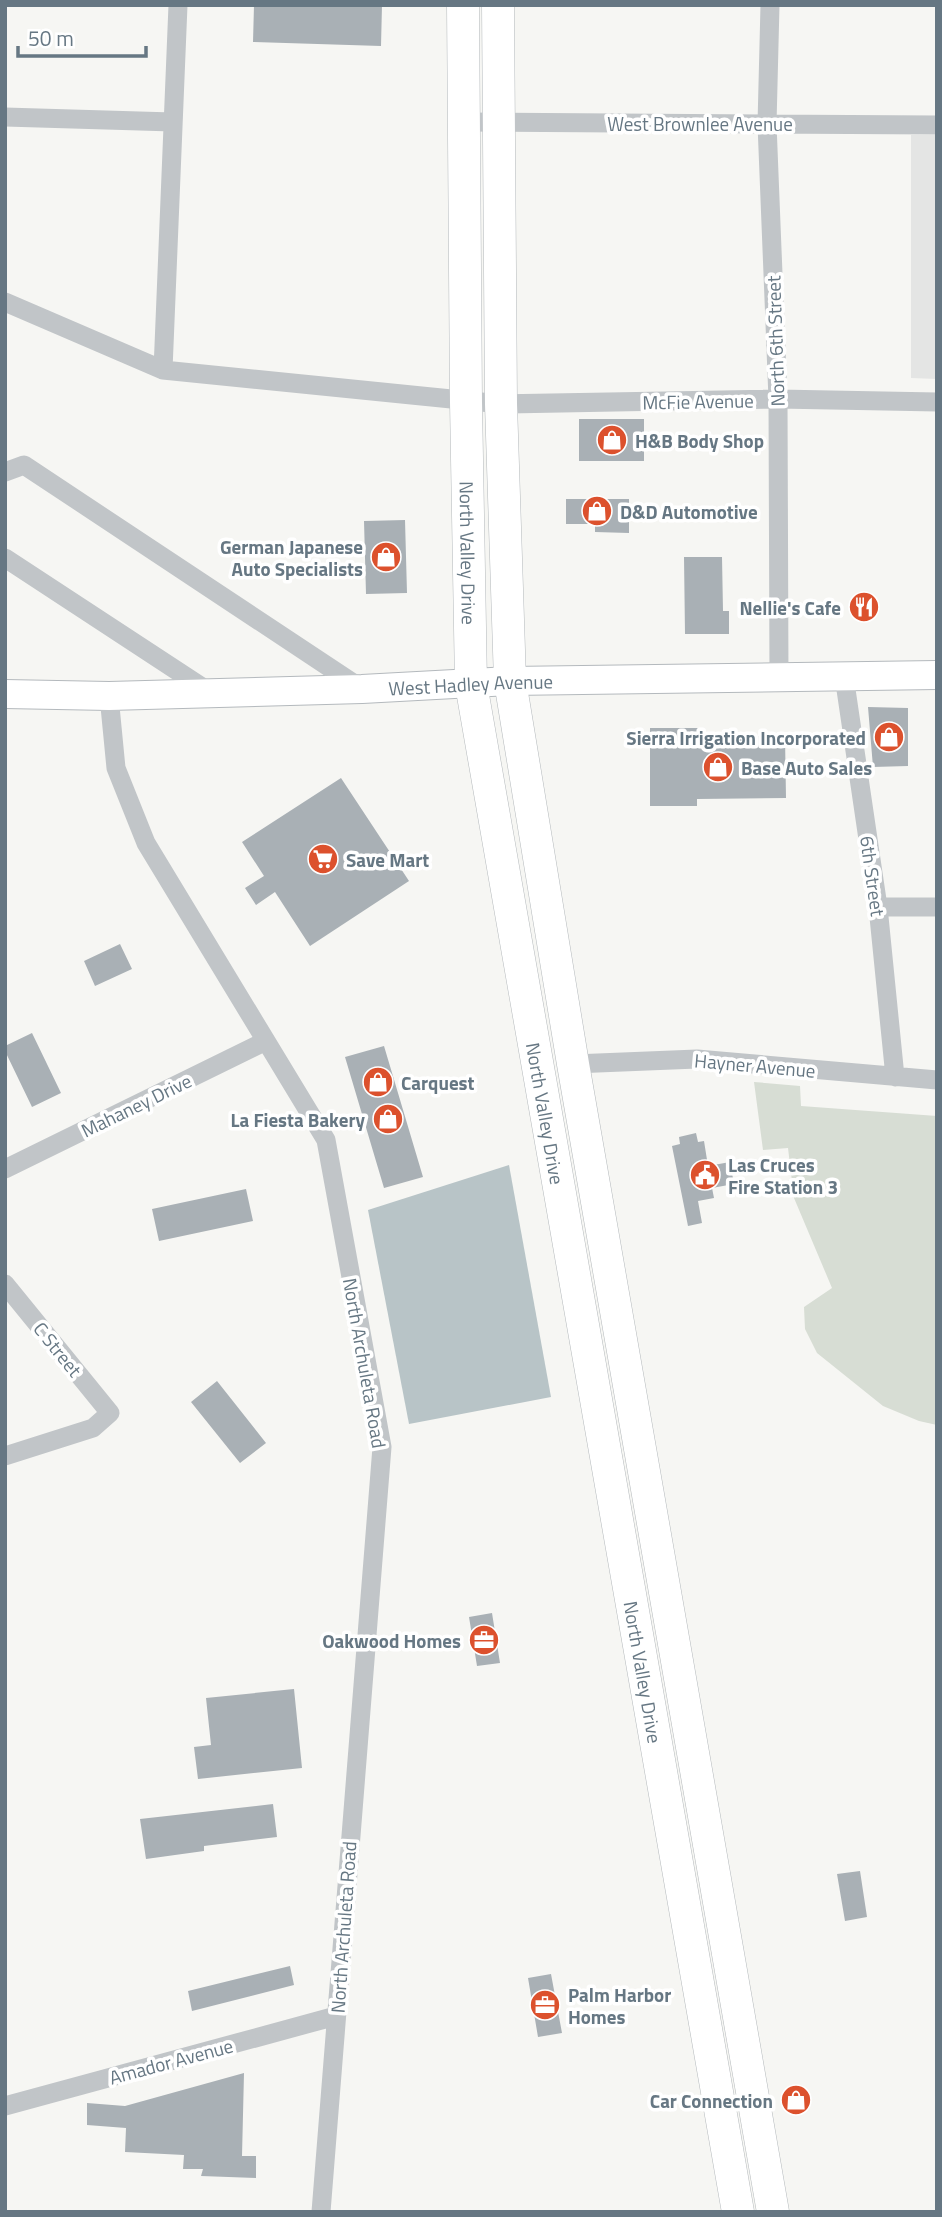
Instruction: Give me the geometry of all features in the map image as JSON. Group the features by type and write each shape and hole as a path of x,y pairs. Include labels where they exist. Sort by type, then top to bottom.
{"main road":[{"name":"North Valley Drive","path":"463,5 471,684 738,2212"},
{"name":"North Valley Drive","path":"498,5 501,404 510,681 573,1064 773,2212"}],"street":[{"path":"163,370 178,5"},
{"name":"North 6th Street","path":"770,5 767,124 778,399 779,678"},
{"path":"5,117 173,122"},
{"name":"West Brownlee Avenue","path":"464,122 937,125"},
{"name":"McFie Avenue","path":"5,302 163,370 501,404 778,399 937,402"},
{"path":"5,472 24,465 362,689"},
{"path":"5,558 211,693"},
{"name":"West Hadley Avenue","path":"5,694 109,696 362,689 510,681 937,675"},
{"name":"6th Street","path":"844,676 878,907 895,1077"},
{"name":"North Archuleta Road","path":"109,696 116,768 146,844 326,1140 382,1447 321,2212"},
{"path":"878,907 937,907"},
{"name":"Mahaney Drive","path":"5,1169 266,1041"},
{"name":"Hayner Avenue","path":"573,1064 697,1059 937,1080"},
{"name":"C Street","path":"5,1284 110,1413 93,1428 5,1456"},
{"name":"Amador Avenue","path":"5,2106 336,2016"}],"shaded area":[{"path":"911,135 937,135 937,379 911,378"},
{"path":"754,1082 800,1086 801,1106 937,1116 937,1425 919,1421 883,1406 817,1353 805,1329 804,1307 832,1288 794,1198 788,1148 763,1150"},
{"path":"509,1165 551,1397 409,1424 368,1210"}],"building":[{"path":"254,5 382,5 381,46 253,42"},
{"name":"H&B Body Shop","path":"579,419 644,419 644,461 579,461"},
{"name":"D&D Automotive","path":"566,499 629,499 629,533 595,532 595,524 566,524"},
{"name":"German Japanese Auto Specialists","path":"405,520 407,593 366,594 364,521"},
{"path":"684,557 722,557 723,611 729,611 729,634 685,634"},
{"name":"Sierra Irrigation Incorporated","path":"868,707 908,708 908,766 873,767"},
{"name":"Base Auto Sales","path":"650,728 698,728 698,736 785,736 786,798 697,799 697,806 650,806"},
{"name":"Save Mart","path":"341,778 409,881 310,946 275,892 256,905 245,888 264,876 242,842"},
{"path":"120,944 132,969 95,986 84,961"},
{"path":"32,1033 61,1093 32,1107 5,1046"},
{"path":"384,1046 423,1177 384,1188 345,1057"},
{"name":"Las Cruces Fire Station 3","path":"696,1133 698,1142 704,1141 708,1166 730,1162 734,1184 712,1188 714,1198 698,1201 702,1223 688,1226 672,1146 680,1144 679,1137"},
{"path":"246,1189 253,1221 159,1241 152,1209"},
{"path":"217,1381 266,1443 240,1463 191,1402"},
{"name":"Oakwood Homes","path":"492,1613 500,1663 477,1666 469,1617"},
{"path":"294,1689 302,1768 198,1779 194,1747 211,1745 206,1698"},
{"path":"273,1804 277,1837 204,1846 204,1851 146,1859 140,1819"},
{"path":"860,1871 867,1917 845,1921 837,1874"},
{"path":"290,1966 294,1985 192,2011 188,1991"},
{"name":"Palm Harbor Homes","path":"551,1974 562,2033 538,2037 528,1978"},
{"path":"244,2073 242,2156 256,2156 256,2178 201,2176 203,2169 183,2169 184,2155 125,2152 126,2128 87,2125 87,2103 125,2106"}],"place":[{"name":"H&B Body Shop","path":"612,440"},
{"name":"D&D Automotive","path":"597,511"},
{"name":"German Japanese Auto Specialists","path":"386,557"},
{"name":"Nellie's Cafe","path":"864,607"},
{"name":"Sierra Irrigation Incorporated","path":"889,737"},
{"name":"Base Auto Sales","path":"718,767"},
{"name":"Save Mart","path":"323,859"},
{"name":"Carquest","path":"378,1082"},
{"name":"La Fiesta Bakery","path":"388,1119"},
{"name":"Las Cruces Fire Station 3","path":"705,1175"},
{"name":"Oakwood Homes","path":"484,1640"},
{"name":"Palm Harbor Homes","path":"545,2005"},
{"name":"Car Connection","path":"796,2100"}]}
